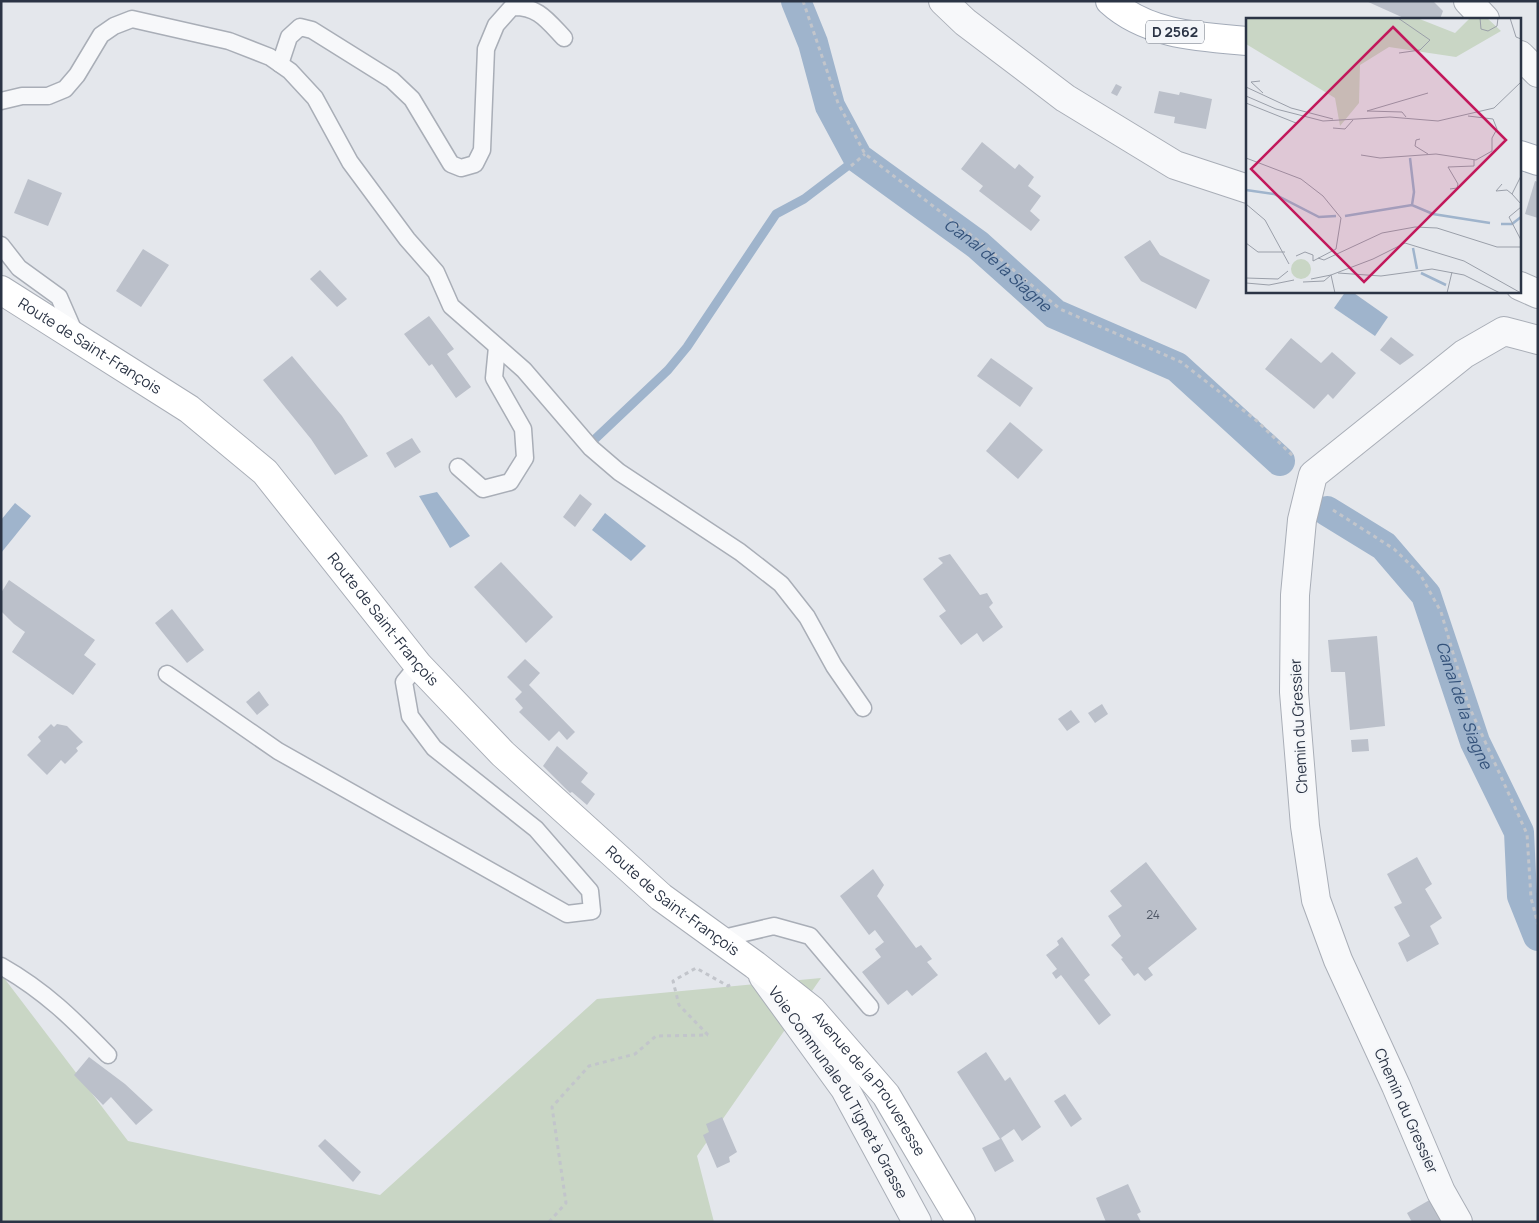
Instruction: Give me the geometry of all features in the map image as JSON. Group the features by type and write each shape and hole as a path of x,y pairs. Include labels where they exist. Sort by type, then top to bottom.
{"main road":[{"name":"D 2562","path":"1110,1 1120,10 1150,26 1198,37 1246,41"},
{"path":"1522,156 1538,161"},
{"name":"Route de Saint-François","path":"1,290 189,408 265,472 418,665 503,754 661,897 755,965"},
{"name":"Avenue de la Prouveresse","path":"755,965 812,1010 886,1094 961,1222"}],"street":[{"path":"943,1 965,22 1065,98 1175,165 1246,188"},
{"path":"1468,1 1484,18"},
{"path":"1522,57 1538,73"},
{"path":"1522,287 1538,294"},
{"path":"1313,476 1464,354 1504,331 1538,340"},
{"name":"Chemin du Gressier","path":"1313,476 1302,520 1297,576 1294,692 1305,826 1316,900 1338,960 1396,1086 1441,1192 1458,1222"},
{"name":"Voie Communale du Tignet à Grasse","path":"755,965 845,1089 917,1222"}],"lane":[{"path":"280,64 289,37 300,27 312,30 392,80 412,99 451,164 461,168 475,164 482,150 486,49 496,25 512,7 527,6 543,16 564,38"},
{"path":"1,101 22,96 48,96 65,88 77,75 101,36 114,26 132,19 229,41 270,57 290,71 315,98 350,162 407,240 436,272 451,306 524,370 591,448 619,472 740,552 781,584 807,617 834,666 863,708"},
{"path":"1,245 19,268 59,297 76,336"},
{"path":"458,467 483,489 510,482 525,458 523,429 494,378 497,347"},
{"path":"168,674 278,751 567,914 592,911 590,891 536,829 434,748 410,716 404,682 418,665"},
{"path":"719,939 774,926 810,936 870,1007"},
{"path":"1,966 24,979 61,1007 108,1055"}],"path":[{"path":"803,1 838,103 865,154 980,242 1060,309 1181,362 1257,422 1313,476 1332,509 1394,549 1420,574 1441,612 1468,704 1527,834 1530,898 1538,924"},
{"path":"852,166 865,154"},
{"path":"549,1222 566,1203 552,1107 588,1066 635,1054 656,1036 708,1035 679,1005 673,981 696,968 728,986 755,965"}],"green space":[{"path":"1,974 128,1141 380,1195 597,999 821,978 697,1156 714,1222 1,1222"}],"water":[{"path":"1345,292 1352,292 1388,317 1375,336 1334,308"},
{"path":"437,492 470,536 450,548 419,496"},
{"path":"15,503 31,516 1,553 1,520"},
{"path":"605,513 646,546 631,561 592,530"}],"building":[{"path":"1366,1 1433,1 1443,11 1440,18 1404,18"},
{"path":"1116,84 1122,87 1117,96 1111,93"},
{"path":"1159,91 1179,95 1180,92 1212,99 1206,129 1174,123 1175,117 1154,113"},
{"path":"982,142 1015,169 1019,164 1034,177 1028,186 1041,196 1030,211 1040,220 1031,231 979,191 983,186 961,169"},
{"path":"28,179 62,193 48,226 14,213"},
{"path":"1535,181 1538,182 1538,218 1525,214"},
{"path":"1150,240 1160,255 1210,280 1196,309 1141,281 1124,257"},
{"path":"143,249 169,265 141,307 116,291"},
{"path":"320,270 347,299 337,307 310,279"},
{"path":"429,316 454,349 447,354 471,387 456,398 432,364 429,366 404,334"},
{"path":"1391,337 1414,355 1400,365 1380,350"},
{"path":"1291,338 1321,363 1332,352 1356,373 1333,399 1328,394 1314,409 1265,369"},
{"path":"292,356 342,416 368,456 335,475 311,439 263,380"},
{"path":"991,358 1033,388 1020,407 977,376"},
{"path":"1010,422 1043,450 1018,479 986,451"},
{"path":"412,438 421,452 395,468 386,453"},
{"path":"580,494 592,504 575,527 563,517"},
{"path":"950,554 980,595 987,593 993,603 989,607 1003,627 983,642 977,633 961,645 939,616 946,611 923,579 943,563 938,558"},
{"path":"501,562 553,617 526,643 474,587"},
{"path":"9,580 95,640 84,655 96,664 73,695 12,652 25,632 1,611 1,593"},
{"path":"172,609 204,650 187,663 155,623"},
{"path":"1377,636 1385,726 1350,730 1345,672 1331,672 1328,640"},
{"path":"525,659 540,673 529,685 575,732 567,740 559,731 549,741 519,712 523,708 515,699 522,692 507,677"},
{"path":"259,691 269,705 257,715 246,702"},
{"path":"1102,704 1108,714 1095,723 1088,713"},
{"path":"1071,710 1080,722 1067,731 1058,719"},
{"path":"51,724 54,727 57,724 67,726 83,742 76,748 78,751 65,764 61,760 47,775 27,755 41,741 38,737"},
{"path":"1368,739 1369,751 1352,752 1351,740"},
{"path":"557,746 588,773 581,782 595,794 587,805 572,792 570,793 543,766"},
{"path":"1417,857 1432,884 1425,889 1442,918 1430,926 1439,944 1407,962 1398,943 1410,936 1394,907 1402,903 1387,874"},
{"path":"1146,862 1197,929 1148,968 1153,975 1145,981 1138,973 1134,976 1121,959 1123,958 1111,945 1121,936 1108,916 1122,906 1110,891"},
{"path":"873,869 884,885 877,896 916,948 921,945 932,959 927,962 938,975 912,996 907,990 888,1005 862,972 881,957 875,949 884,942 875,930 869,935 840,896"},
{"path":"1062,937 1090,975 1084,980 1111,1015 1099,1025 1061,975 1056,979 1052,973 1057,969 1046,955 1059,945 1057,941"},
{"path":"986,1052 1005,1081 1010,1077 1041,1127 1022,1141 1014,1129 1001,1138 1014,1161 995,1172 982,1148 1000,1139 957,1072"},
{"path":"89,1057 125,1084 153,1110 136,1125 111,1097 103,1105 74,1075"},
{"path":"1065,1094 1082,1119 1071,1127 1054,1101"},
{"path":"722,1117 737,1152 729,1157 730,1162 717,1168 703,1135 709,1132 706,1124"},
{"path":"325,1139 361,1172 353,1182 318,1146"},
{"path":"1128,1184 1141,1212 1137,1214 1141,1222 1106,1222 1096,1198"},
{"path":"1433,1198 1443,1222 1412,1222 1407,1213"}],"waterway":[{"name":"Canal de la Siagne","path":"796,1 813,43 830,106 858,158 978,245 1055,314 1177,367 1280,461"},
{"path":"595,439 668,370 687,347 776,214 804,199 858,158"},
{"name":"Canal de la Siagne","path":"1327,511 1384,546 1426,595 1475,742 1519,832 1522,896 1538,936"}]}
